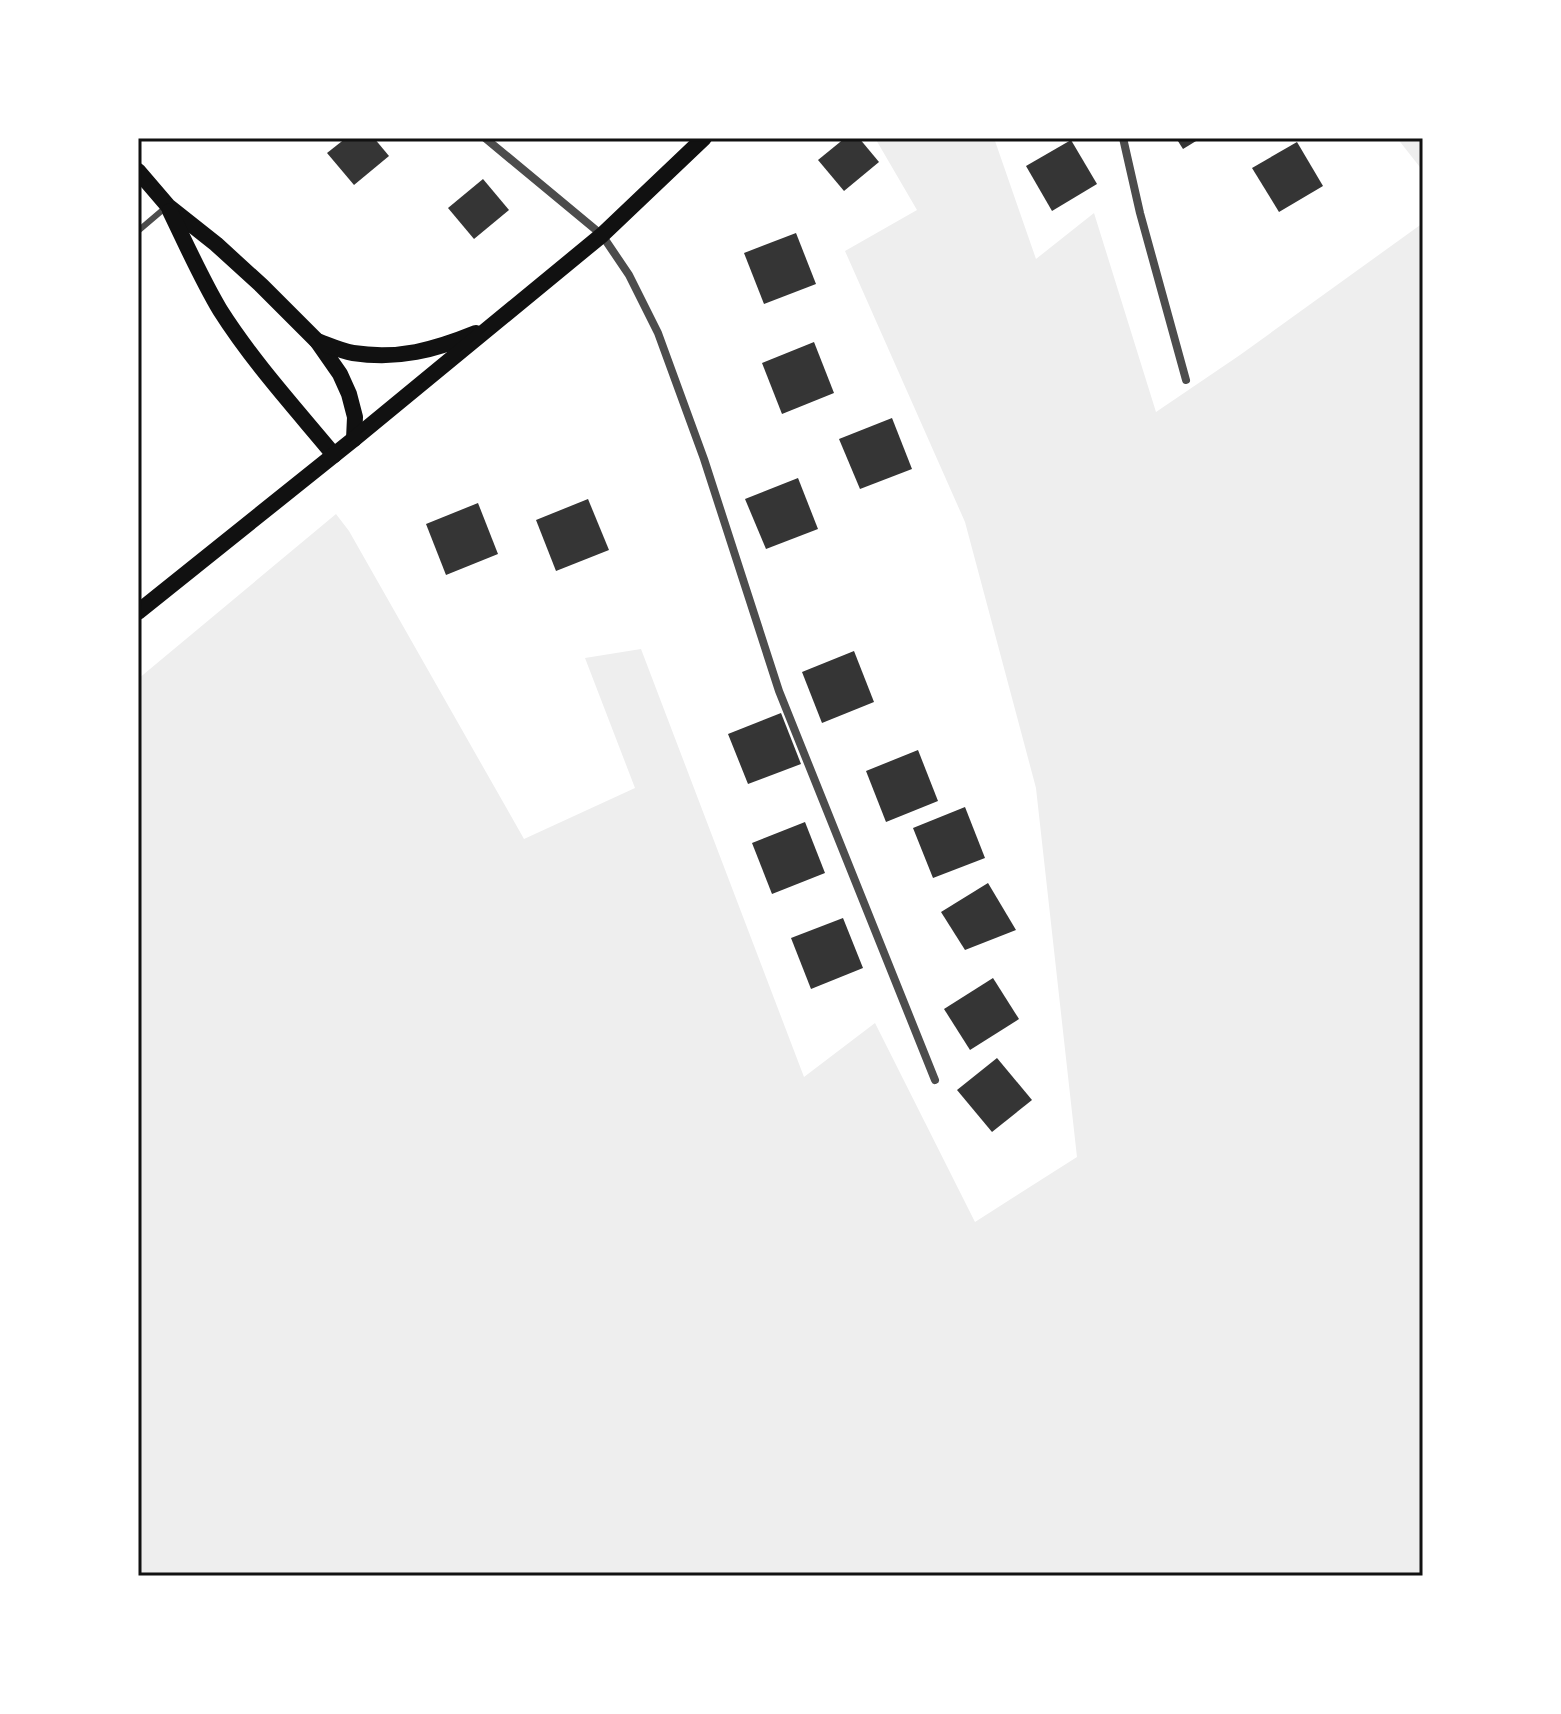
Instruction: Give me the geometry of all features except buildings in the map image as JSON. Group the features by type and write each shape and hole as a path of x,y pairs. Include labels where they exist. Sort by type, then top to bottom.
{"main road":[{"path":"138,612 602,235 704,138"},
{"path":"138,171 168,206 216,244 317,341 340,374 349,394 355,417 354,439"},
{"path":"168,206 221,310 280,391 334,455"},
{"path":"317,341 350,352 380,355 418,353 489,329"}],"street":[{"path":"485,138 602,235 629,275 658,333 704,459 779,691 935,1080"},
{"path":"1123,138 1140,213 1186,380"}],"lane":[{"path":"138,231 168,206"}],"shaded area":[{"path":"875,138 994,138 1036,259 1094,213 1156,412 1423,223 1423,1576 138,1576 138,679 336,514 349,531 524,839 635,788 585,658 641,649 804,1077 875,1023 975,1222 1077,1157 1036,788 965,522 845,251 917,210"},
{"path":"1397,138 1423,138 1423,171"}]}
